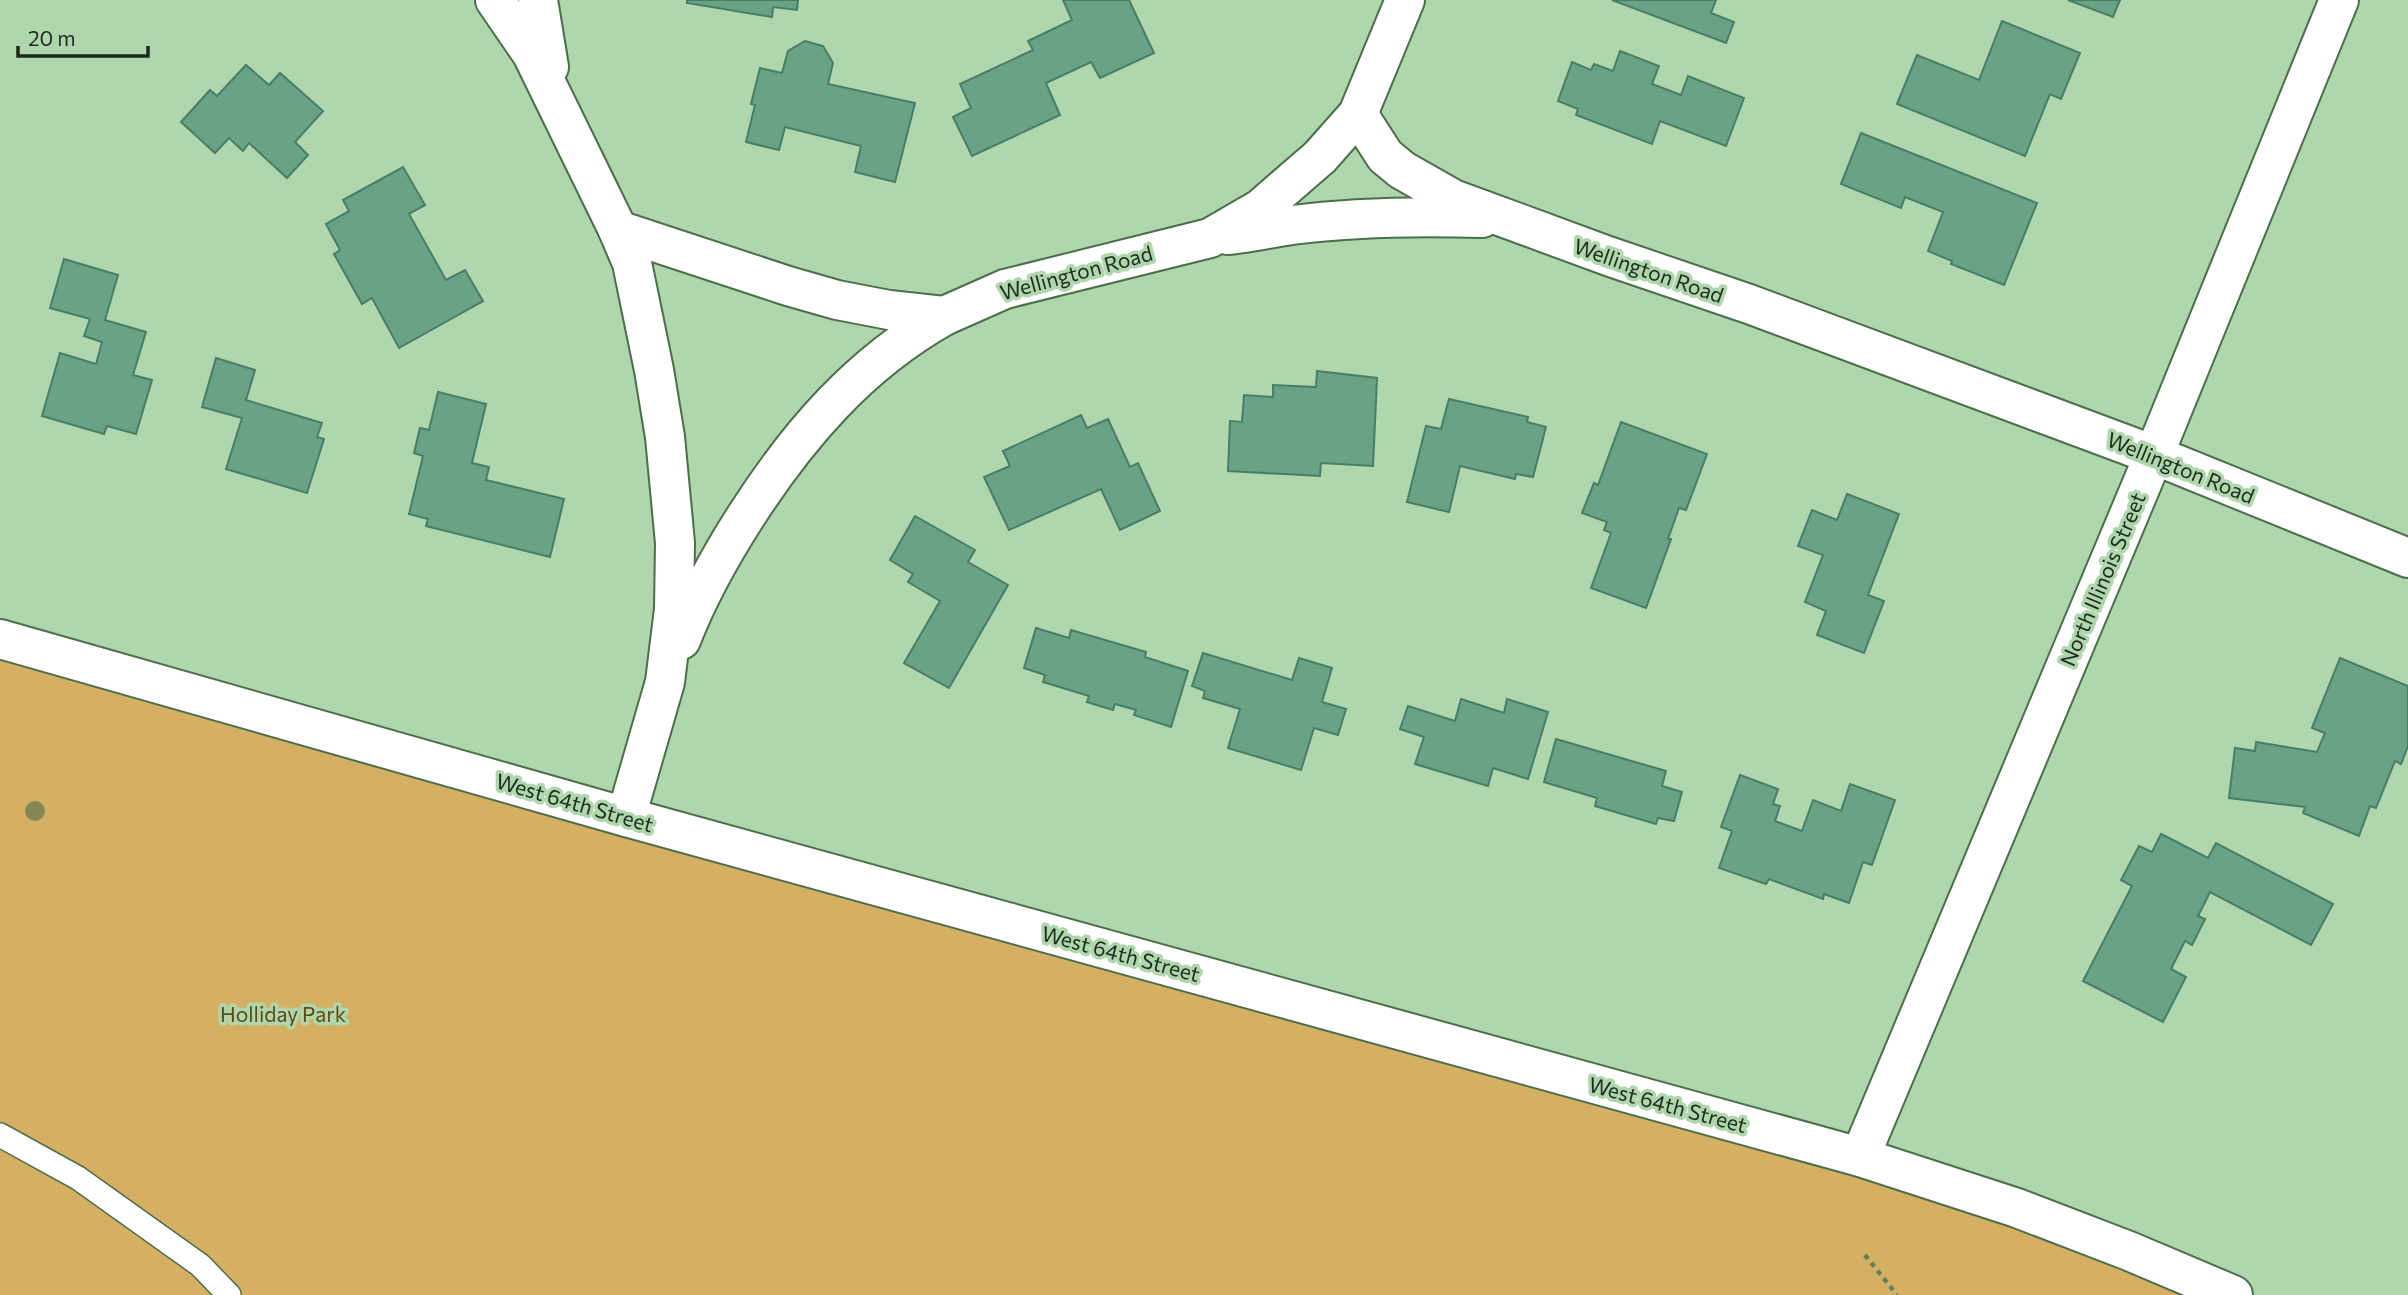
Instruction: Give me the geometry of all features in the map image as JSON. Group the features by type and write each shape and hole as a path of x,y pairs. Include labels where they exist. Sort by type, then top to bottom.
{"street":[{"name":"Wellington Road","path":"495,0 532,54 558,103 632,263 665,437 676,543 674,609 665,682"},
{"path":"538,0 558,103"},
{"path":"1358,114 1405,0"},
{"name":"North Illinois Street","path":"1860,1157 2154,455 2339,0"},
{"name":"Wellington Road","path":"626,817 665,682 693,610 725,550 778,467 832,402 865,370 912,334 944,316 1005,289 1210,238 1260,209 1283,191 1337,140 1358,114 1385,156 1402,170 1453,199 1762,309 2154,455 2408,558"},
{"path":"1210,238 1290,225 1406,218 1483,218 1532,228"},
{"name":"Wellington Road","path":"618,230 838,300 888,310 944,316"},
{"name":"West 64th Street","path":"0,639 626,817 1860,1157 2017,1208 2233,1295"}],"lane":[{"path":"0,1135 78,1178 200,1265 229,1295"}],"path":[{"path":"1866,1255 1897,1295"}],"green space":[{"name":"Holliday Park","path":"0,641 1860,1157 2211,1295 0,1295"}],"building":[{"path":"687,0 798,0 797,10 773,7 772,17 687,3"},
{"path":"1063,0 1129,0 1154,53 1100,78 1091,62 1046,83 1060,115 972,156 953,117 971,108 960,84 1033,50 1028,41 1072,20"},
{"path":"1612,0 1716,0 1711,13 1734,22 1726,43"},
{"path":"2068,0 2120,0 2113,17"},
{"path":"2002,21 2080,53 2061,99 2050,94 2025,156 1897,104 1917,55 1979,80"},
{"path":"805,41 823,46 833,63 828,84 915,103 895,182 855,172 861,146 785,127 779,150 746,142 755,105 751,104 760,68 782,73 788,51"},
{"path":"1620,51 1659,66 1652,84 1681,95 1688,76 1744,98 1726,146 1660,121 1652,144 1576,115 1578,109 1558,101 1572,62 1591,70 1594,64 1613,71"},
{"path":"246,65 269,85 280,73 323,111 295,142 308,155 287,178 249,143 243,151 229,138 215,153 181,122 210,90 217,96"},
{"path":"1861,133 2037,203 2004,285 1951,264 1952,261 1928,251 1943,212 1905,197 1901,208 1841,184"},
{"path":"403,167 425,205 409,214 446,280 465,270 483,301 399,348 372,298 362,304 334,254 340,250 326,224 349,211 343,200"},
{"path":"64,259 118,275 105,320 146,332 133,375 152,380 136,434 107,426 104,434 42,416 60,353 96,364 102,342 84,336 90,319 50,308"},
{"path":"216,358 255,370 246,400 322,423 317,437 324,439 307,493 226,469 242,418 202,407"},
{"path":"1317,371 1377,378 1373,466 1321,463 1320,476 1228,471 1230,421 1242,422 1244,395 1273,397 1273,385 1316,387"},
{"path":"438,392 486,404 472,463 489,467 486,480 564,499 550,557 426,526 428,519 409,514 423,456 414,453 420,428 429,430"},
{"path":"1449,399 1528,417 1527,422 1546,427 1533,477 1516,474 1515,479 1460,466 1449,512 1407,502 1426,426 1441,429"},
{"path":"1081,415 1087,428 1108,419 1130,467 1138,463 1160,511 1120,530 1101,489 1009,530 984,477 1010,466 1003,451"},
{"path":"1621,422 1707,454 1686,510 1679,508 1668,539 1671,539 1646,608 1591,588 1611,533 1604,530 1607,522 1582,513 1594,483 1598,485"},
{"path":"1847,494 1899,514 1868,595 1884,601 1864,653 1817,635 1826,611 1805,602 1823,555 1798,546 1812,510 1837,520"},
{"path":"915,516 975,550 968,562 1008,585 949,688 904,663 940,601 908,582 913,574 890,560"},
{"path":"1036,628 1069,638 1071,630 1146,652 1145,657 1188,671 1171,727 1134,715 1136,710 1115,704 1113,710 1087,702 1089,696 1043,682 1045,675 1024,668"},
{"path":"1203,653 1292,680 1299,658 1332,668 1322,702 1346,709 1338,735 1314,728 1301,770 1228,748 1240,709 1203,698 1205,691 1192,686"},
{"path":"2340,658 2408,686 2408,746 2401,764 2395,761 2376,808 2370,806 2359,836 2303,813 2305,807 2229,798 2235,748 2255,751 2256,742 2317,752 2325,733 2312,728"},
{"path":"1461,699 1504,713 1507,699 1548,712 1528,779 1493,768 1488,786 1415,764 1424,737 1400,729 1408,706 1455,721"},
{"path":"1556,739 1666,771 1662,786 1682,792 1674,821 1658,818 1656,824 1595,806 1597,798 1544,782"},
{"path":"1740,775 1778,789 1773,804 1780,806 1775,821 1802,831 1813,800 1841,811 1850,784 1895,800 1872,865 1863,862 1849,903 1824,894 1823,899 1769,879 1766,884 1719,868 1732,831 1721,827"},
{"path":"2161,834 2208,858 2216,843 2333,904 2311,945 2210,892 2198,916 2205,919 2192,945 2185,941 2171,969 2186,977 2163,1022 2083,981 2132,886 2121,880 2139,846 2152,852"}]}
